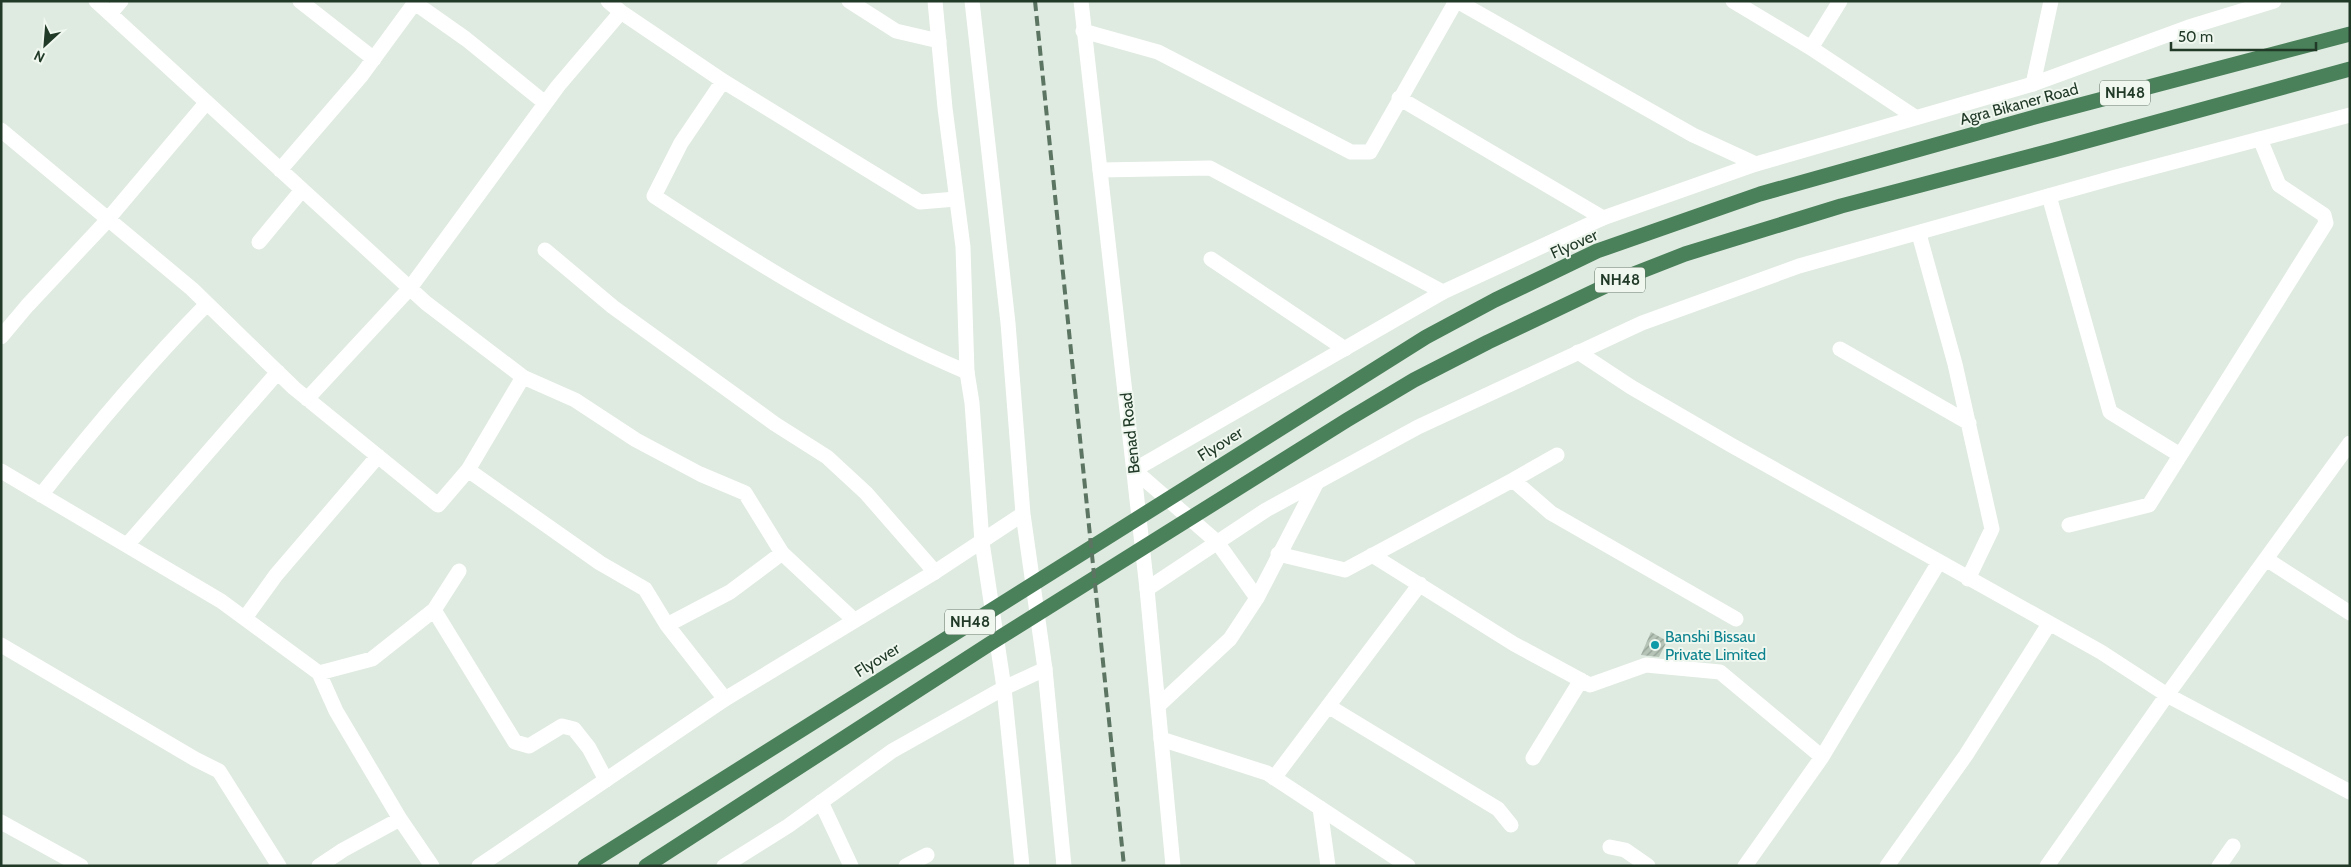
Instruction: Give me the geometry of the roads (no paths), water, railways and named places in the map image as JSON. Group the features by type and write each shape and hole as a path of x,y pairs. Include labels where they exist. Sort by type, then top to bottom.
{"highway":[{"name":"Agra Bikaner Road","path":"1901,154 2350,34"},
{"name":"NH48","path":"646,866 991,643 1414,380 1488,342 1616,281 1685,254 1765,228 1912,186 2054,150 2350,69"},
{"name":"Flyover","path":"585,866 1426,337 1496,300 1597,251 1760,194 1901,154"}],"street":[{"path":"96,1 410,288 523,376 575,400 636,440 700,474 745,493 782,553 854,620"},
{"path":"110,14 122,1"},
{"path":"300,1 374,59"},
{"path":"608,1 621,12 723,82 920,202 956,198"},
{"path":"849,1 896,31 939,41"},
{"path":"935,1 963,247 967,372 972,403 982,542 1004,688 1022,866"},
{"path":"972,1 1008,323 1023,514 1045,669 1064,866"},
{"name":"Benad Road","path":"1081,1 1147,589 1174,866"},
{"path":"1083,31 1158,52 1350,152 1370,152 1399,98 1456,1 1693,135 1756,164"},
{"path":"1732,1 1811,48 1914,117"},
{"path":"1811,48 1840,1"},
{"path":"2033,84 2051,1"},
{"path":"1258,598 1217,542 1134,470 1443,292 1604,218 1756,164 2033,84 2189,27 2274,1"},
{"path":"280,170 374,59 415,2 466,39 545,103"},
{"path":"307,398 410,288 545,103 621,12"},
{"path":"723,82 680,143 654,196 729,245 829,303 929,356 967,372"},
{"path":"1399,98 1604,218"},
{"path":"1,337 27,306 108,220 206,103"},
{"path":"1147,589 1266,510 1418,427 1642,323 1799,266 2350,115"},
{"path":"4,137 192,289 206,305 307,398 438,505 468,470 523,376"},
{"path":"2069,525 2149,504 2326,223 2324,215 2279,185 2260,139"},
{"path":"1100,170 1210,168 1443,292"},
{"path":"259,242 302,190"},
{"path":"2049,196 2110,412 2180,455"},
{"path":"1919,234 1955,364 1992,529 1968,578"},
{"path":"545,250 614,307 775,424 827,457 866,493 935,572"},
{"path":"1211,259 1345,349"},
{"path":"40,495 86,436 150,362 206,305"},
{"path":"1840,349 1969,423"},
{"path":"1578,352 1631,387 1706,431 2101,652 2167,695 2350,792"},
{"path":"127,545 278,372"},
{"path":"2047,866 2167,695 2350,443"},
{"path":"1278,554 1344,570 1557,455"},
{"path":"245,618 282,568 378,456"},
{"path":"468,470 600,563 644,589 667,625 726,700"},
{"path":"1,471 221,601 319,674 336,711 400,819 432,866"},
{"path":"1513,480 1551,513 1736,620"},
{"path":"1159,705 1230,639 1258,598 1278,554 1316,484"},
{"path":"478,866 726,700 935,572 1023,514"},
{"path":"667,625 730,592 782,553"},
{"path":"1372,555 1514,644 1590,686 1646,665 1720,672 1822,757"},
{"path":"2266,559 2350,613"},
{"path":"1745,866 1822,757 1940,562"},
{"path":"319,674 372,659 434,610 459,572"},
{"path":"1274,778 1420,584"},
{"path":"434,610 515,742 528,746 562,726 574,729 590,748 606,780"},
{"path":"1887,866 1966,755 2049,624"},
{"path":"1,645 195,759 219,771 280,866"},
{"path":"724,866 788,826 892,751 1004,688 1045,669"},
{"path":"1533,758 1581,680"},
{"path":"1328,706 1498,809 1511,826"},
{"path":"1161,738 1267,774 1408,866"},
{"path":"821,802 851,866"},
{"path":"1320,808 1328,866"},
{"path":"319,866 343,850 400,819"},
{"path":"1,822 81,866"},
{"path":"2219,866 2233,846"},
{"path":"1610,847 1624,850 1648,866"},
{"path":"906,866 927,855"}],"railway":[{"path":"1035,1 1124,866"}],"place":[{"name":"Banshi Bissau Private Limited","path":"1655,645"}]}
